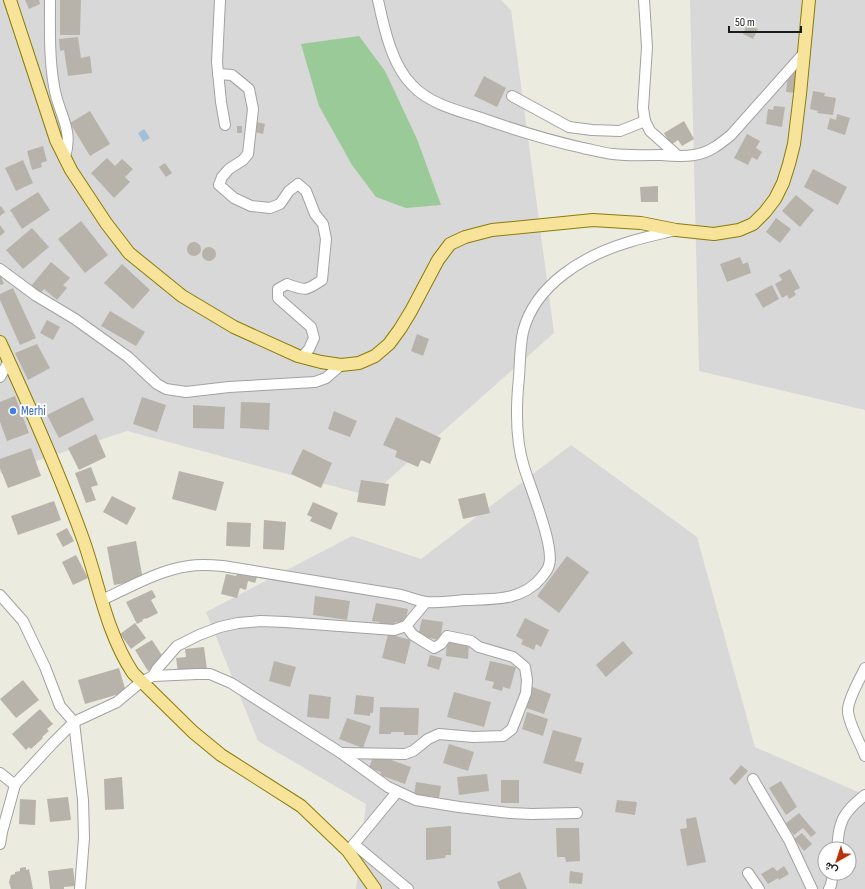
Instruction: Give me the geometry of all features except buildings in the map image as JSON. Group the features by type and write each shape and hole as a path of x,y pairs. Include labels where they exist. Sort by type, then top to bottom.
{"main road":[{"path":"10,0 56,140 71,170 129,253 182,296 234,327 302,357 341,365 359,364 375,356 389,344 411,312 438,260 450,244 465,237 492,230 593,220 641,223 676,230 714,234 739,230 752,224 765,212 774,199 783,183 789,164 794,144 809,0"},
{"path":"0,342 69,498 89,554 106,616 126,662 142,682 193,732 220,755 301,806 351,847 376,889"}],"street":[{"path":"50,0 50,42 53,84 55,96 69,140 65,158"},
{"path":"220,0 217,62 225,125"},
{"path":"378,0 383,23 393,54 404,74 413,86 425,95 456,110 551,141 611,154 678,156 707,152 719,145 731,135 804,53"},
{"path":"644,0 647,48 643,108 645,121 650,131 678,156"},
{"path":"218,74 232,75 249,89 253,109 248,154 243,160 225,173 219,184 234,198 251,206 270,208 280,204 288,191 298,184 306,191 315,214 322,224 326,238 322,280 310,288 301,289 287,284 278,288 278,298 311,327 314,338 309,349 302,357"},
{"path":"512,96 569,127 620,131 645,121"},
{"path":"102,600 132,585 175,569 189,566 208,565 223,566 401,595 426,602 513,596 525,592 534,586 549,565 549,550 543,523 523,465 518,431 518,390 523,332 530,314 540,296 555,281 577,265 602,251 629,242 676,230"},
{"path":"0,269 35,294 75,318 128,357 157,384 166,389 186,392 229,387 315,382 326,378 341,365"},
{"path":"0,377 9,361"},
{"path":"0,595 23,621 46,667 60,706 74,722 83,800 84,838 80,889"},
{"path":"153,676 157,669 177,646 220,627 238,623 262,621 394,630 406,626 426,602"},
{"path":"341,753 405,754 413,751 428,739 439,734 473,737 503,736 512,729 526,693 527,680 525,667 513,657 479,647 471,641 457,637 447,636 441,644 434,648 413,635 406,626"},
{"path":"865,668 848,709 849,716 865,756"},
{"path":"0,844 15,785 52,744 74,722 117,702 142,682 153,676 210,674 231,683 341,753 396,792 416,800 488,810 532,814 577,813"},
{"path":"0,773 15,785"},
{"path":"753,779 789,840 812,889"},
{"path":"396,792 351,847 408,889"},
{"path":"838,841 841,823 856,802 865,795"},
{"path":"748,873 759,889"}],"shaded area":[{"path":"0,0 501,0 511,10 554,333 370,496 127,431 0,473"},
{"path":"690,0 865,0 865,410 699,371"},
{"path":"571,445 697,537 755,747 865,795 865,889 356,889 366,804 258,741 206,612 352,536 421,559"}],"green space":[{"path":"359,36 385,71 417,139 441,205 406,208 376,197 352,165 319,106 301,44"}],"water":[{"path":"144,129 150,138 143,142 138,133"}],"place":[{"name":"Merhi","path":"13,411"}]}
